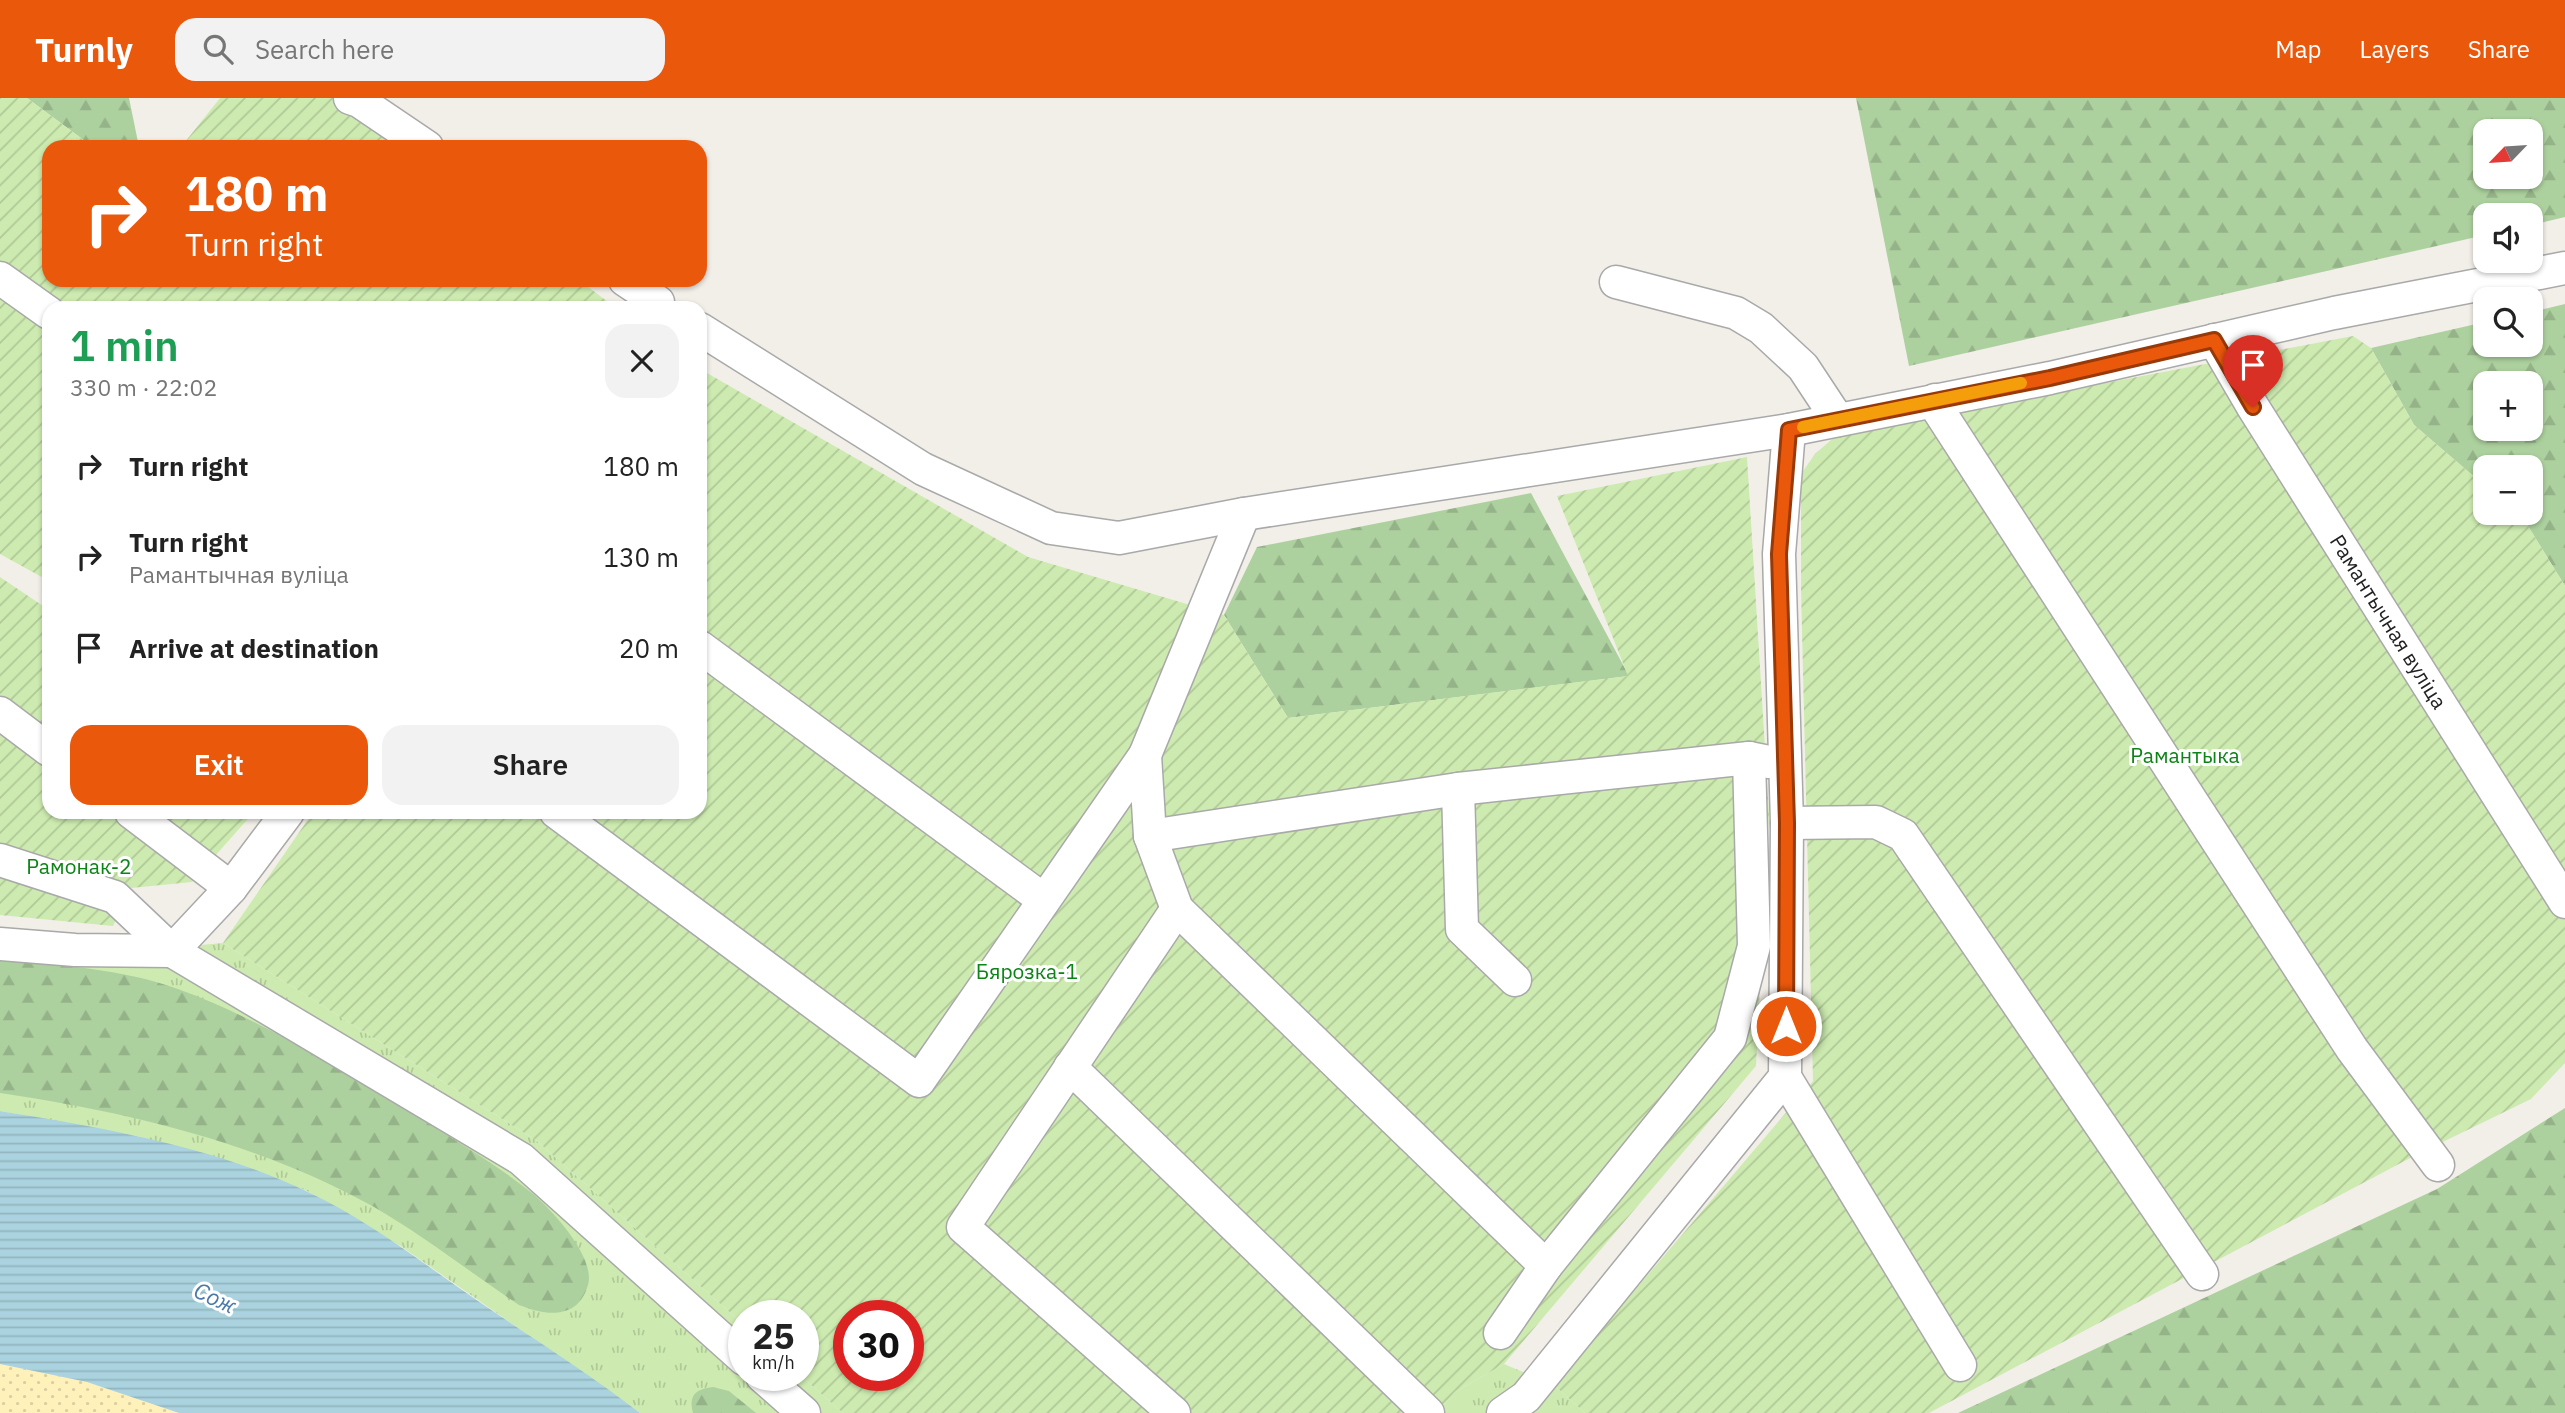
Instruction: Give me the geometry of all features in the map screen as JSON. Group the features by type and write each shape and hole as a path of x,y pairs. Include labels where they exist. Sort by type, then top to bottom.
{"street":[{"path":"350,98 359,101 417,140"},
{"path":"707,333 923,469 1051,528 1119,538 1244,514 1789,430 2050,378 2334,313 2565,268"},
{"path":"0,278 42,308"},
{"path":"1616,282 1736,313 1761,328 1803,367 1838,420"},
{"path":"634,287 652,301"},
{"name":"Рамантычная вуліца","path":"2214,340 2253,407 2565,902"},
{"path":"1935,400 1939,411 2352,1049 2438,1165"},
{"path":"1789,430 1779,554 1787,823 1785,1077 1960,1365"},
{"path":"565,819 919,1081 1145,755 1244,514"},
{"path":"707,652 1044,900"},
{"path":"0,713 42,745"},
{"path":"1145,755 1150,836 1177,909 1546,1266"},
{"path":"1150,836 1458,789 1749,758 1784,764"},
{"path":"1500,1333 1546,1266 1730,1038 1754,946 1749,758"},
{"path":"1458,789 1462,929 1515,980"},
{"path":"140,819 232,888"},
{"path":"0,944 75,950 172,951 232,888 283,819"},
{"path":"1787,823 1876,822 1903,835 2202,1274"},
{"path":"0,860 115,897 172,951 521,1159 728,1345"},
{"path":"1174,1413 963,1227 1177,909"},
{"path":"1070,1067 1428,1413"},
{"path":"1521,1408 1785,1077"},
{"path":"779,1391 804,1413"}],"green space":[{"path":"0,98 27,98 84,140 42,140 42,287 588,287 607,301 42,301 42,577 0,554"},
{"path":"27,98 129,98 138,140 84,140"},
{"path":"220,98 336,98 393,140 187,140"},
{"path":"1856,98 2565,98 2565,217 2543,222 2543,203 2473,203 2473,238 1909,366"},
{"path":"2565,304 2565,586 2527,525 2543,525 2543,455 2473,455 2473,476 2414,425 2371,348 2473,325 2473,357 2543,357 2543,309"},
{"name":"Рамантыка","path":"2353,336 2371,348 2414,425 2473,476 2473,525 2527,525 2565,586 2565,1063 2531,1099 2414,1156 1929,1413 1585,1413 1554,1385 1813,1081 1801,590 1801,474 1815,454 1838,434"},
{"name":"Бярозка-1","path":"707,373 1028,557 1224,615 1288,718 1628,676 1557,496 1747,457 1769,813 1756,1066 1504,1364 1455,1392 1437,1413 843,1413 818,1391 819,1300 728,1300 728,1311 537,1141 223,943 308,819 707,819"},
{"path":"1531,493 1629,676 1288,718 1224,615 1257,547"},
{"name":"Рамонак-2","path":"0,577 42,605 42,819 248,819 192,882 131,888 113,926 0,915"},
{"path":"223,943 537,1141 728,1311 728,1391 818,1391 843,1413 640,1413 402,1247 307,1191 251,1169 137,1136 0,1111 0,963"},
{"path":"0,959 90,969 157,982 237,1014 321,1059 485,1159 532,1193 561,1222 579,1248 589,1274 583,1296 569,1310 550,1313 529,1309 519,1305 393,1218 285,1165 192,1133 145,1121 0,1093"},
{"path":"2565,1108 2565,1413 1958,1413 2437,1189"},
{"path":"1504,1364 1554,1385 1585,1413 1437,1413 1455,1392"},
{"path":"713,1387 729,1391 756,1413 693,1413 693,1397 702,1389"}],"sand":[{"path":"0,1364 87,1382 179,1413 0,1413"}],"water":[{"name":"Сож","path":"0,1111 118,1132 196,1151 234,1162 308,1192 331,1203 395,1243 640,1413 179,1413 87,1382 0,1364"}],"slow traffic":[{"path":"1803,427 2021,383"}],"route":[{"path":"1786,1026 1787,823 1779,554 1789,430 2050,378 2214,340 2253,407"}]}
